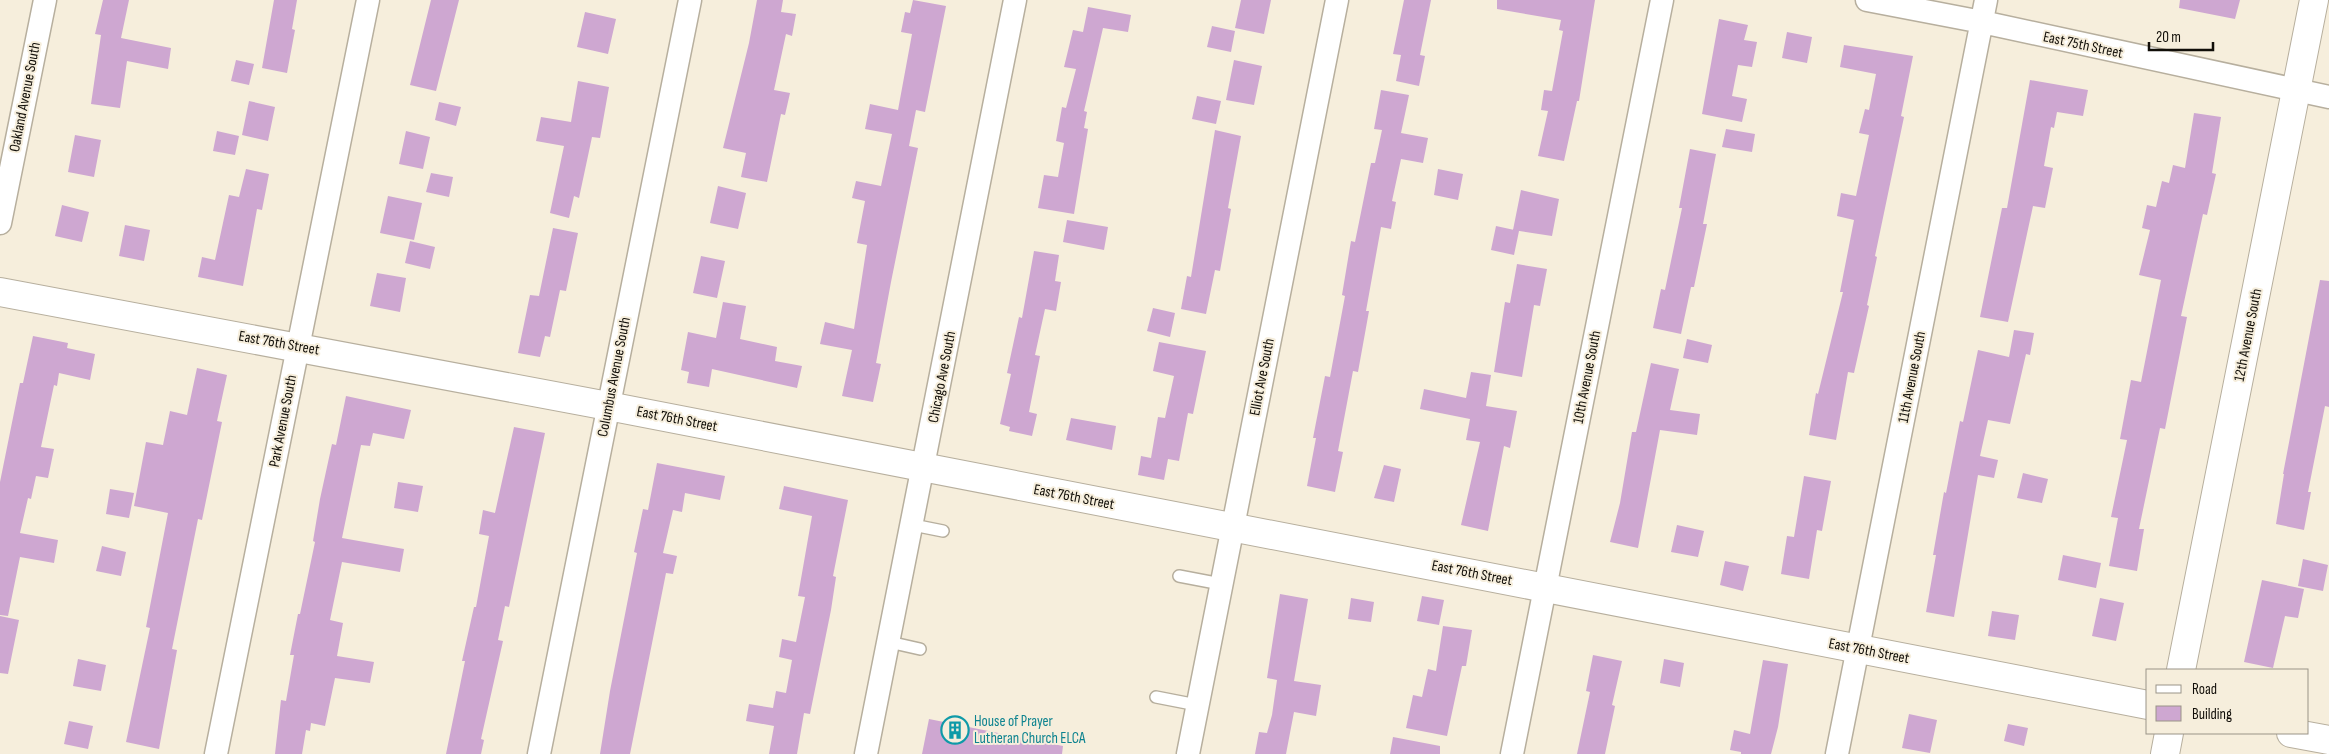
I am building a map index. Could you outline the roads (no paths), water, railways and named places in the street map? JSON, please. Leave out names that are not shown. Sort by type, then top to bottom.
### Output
[{"type":"street","name":"Oakland Avenue South","points":[[0,223],[45,0]]},
{"type":"street","name":"Park Avenue South","points":[[216,754],[368,0]]},
{"type":"street","name":"Columbus Avenue South","points":[[539,754],[690,0]]},
{"type":"street","name":"Chicago Ave South","points":[[866,754],[913,525],[1015,0]]},
{"type":"street","name":"Elliot Ave South","points":[[1188,754],[1337,0]]},
{"type":"street","name":"10th Avenue South","points":[[1512,754],[1662,0]]},
{"type":"street","name":"East 75th Street","points":[[1867,0],[1982,22],[2329,97]]},
{"type":"street","name":"11th Avenue South","points":[[1837,754],[1986,0]]},
{"type":"street","name":"12th Avenue South","points":[[2181,669],[2314,0]]},
{"type":"street","name":"East 76th Street","points":[[0,292],[298,346],[2146,705]]},
{"type":"street","points":[[2165,754],[2169,734]]},
{"type":"street","points":[[2296,734],[2329,740]]},
{"type":"lane","points":[[913,525],[943,531]]},
{"type":"lane","points":[[1179,576],[1221,584]]},
{"type":"lane","points":[[889,642],[920,649]]},
{"type":"lane","points":[[1156,697],[1197,705]]},
{"type":"place","name":"House of Prayer Lutheran Church ELCA","points":[[955,730]]}]
